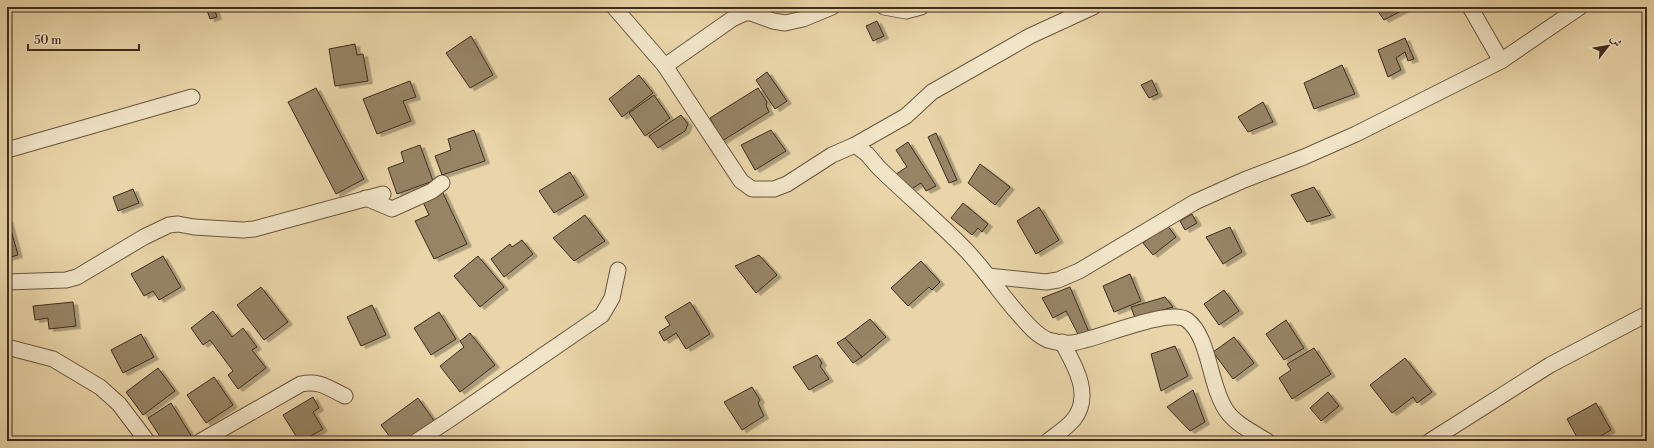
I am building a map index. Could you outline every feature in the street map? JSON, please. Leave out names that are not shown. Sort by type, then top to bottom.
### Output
[{"type":"street","points":[[614,7],[665,66],[741,181],[752,189],[774,189],[787,184],[832,155],[855,145],[906,116],[932,92],[1030,36],[1093,7]]},
{"type":"street","points":[[665,66],[732,19],[745,13],[751,13],[773,21],[785,23],[803,19],[832,7]]},
{"type":"street","points":[[884,7],[906,11],[921,7]]},
{"type":"street","points":[[1470,7],[1501,61]]},
{"type":"street","points":[[988,276],[1046,282],[1058,280],[1079,271],[1194,202],[1356,134],[1501,61],[1580,7]]},
{"type":"street","points":[[7,150],[192,97]]},
{"type":"street","points":[[855,145],[867,154],[879,168],[963,248],[988,276],[1006,300],[1034,330],[1047,340],[1072,343],[1153,320],[1174,317],[1185,318],[1196,328],[1201,339],[1215,385],[1225,409],[1232,418],[1267,441]]},
{"type":"street","points":[[366,198],[392,209],[432,191],[442,183]]},
{"type":"street","points":[[7,282],[66,280],[77,277],[144,237],[169,225],[178,224],[243,230],[254,229],[384,194]]},
{"type":"street","points":[[416,441],[602,315],[612,298],[618,270]]},
{"type":"street","points":[[1430,441],[1550,365],[1647,314]]},
{"type":"street","points":[[1048,441],[1074,420],[1081,403],[1082,386],[1080,379],[1062,342]]},
{"type":"street","points":[[7,347],[53,359],[100,387],[119,404],[147,441]]},
{"type":"street","points":[[201,441],[301,384],[312,382],[323,384],[345,396]]},
{"type":"building","points":[[1375,7],[1404,7],[1405,9],[1384,20]]},
{"type":"building","points":[[214,8],[217,17],[210,19],[207,10]]},
{"type":"building","points":[[877,21],[884,36],[873,41],[866,26]]},
{"type":"building","points":[[471,36],[493,75],[470,88],[446,53]]},
{"type":"building","points":[[1405,38],[1414,59],[1408,61],[1405,52],[1396,58],[1401,70],[1388,77],[1378,50]]},
{"type":"building","points":[[355,44],[357,55],[363,54],[368,81],[335,86],[329,49]]},
{"type":"building","points":[[1342,65],[1355,94],[1314,109],[1304,83]]},
{"type":"building","points":[[767,72],[787,101],[775,109],[756,80]]},
{"type":"building","points":[[639,75],[653,93],[622,117],[609,99]]},
{"type":"building","points":[[1152,80],[1158,94],[1149,98],[1141,85]]},
{"type":"building","points":[[410,81],[416,97],[403,101],[411,121],[377,134],[363,99]]},
{"type":"building","points":[[316,88],[364,179],[336,194],[288,102]]},
{"type":"building","points":[[758,88],[767,102],[766,105],[769,112],[722,141],[710,118]]},
{"type":"building","points":[[654,95],[670,118],[645,136],[629,113]]},
{"type":"building","points":[[1263,102],[1273,122],[1248,132],[1238,117]]},
{"type":"building","points":[[681,115],[688,124],[685,131],[658,148],[649,136]]},
{"type":"building","points":[[474,130],[485,161],[442,175],[435,156],[451,150],[448,139]]},
{"type":"building","points":[[771,130],[786,151],[755,170],[741,145]]},
{"type":"building","points":[[936,133],[957,180],[949,183],[928,137]]},
{"type":"building","points":[[908,142],[936,186],[926,191],[921,183],[910,190],[893,176],[907,167],[896,150]]},
{"type":"building","points":[[420,145],[433,181],[397,194],[388,168],[404,162],[401,152]]},
{"type":"building","points":[[980,164],[1010,187],[995,205],[968,183]]},
{"type":"building","points":[[570,172],[584,195],[554,213],[539,191]]},
{"type":"building","points":[[1314,187],[1331,215],[1307,222],[1291,195]]},
{"type":"building","points":[[133,189],[139,203],[118,211],[113,197]]},
{"type":"building","points":[[442,191],[467,244],[434,259],[415,221],[429,215],[422,200]]},
{"type":"building","points":[[963,203],[988,224],[982,232],[978,228],[972,235],[951,218]]},
{"type":"building","points":[[1039,207],[1059,240],[1036,254],[1017,221]]},
{"type":"building","points":[[1192,214],[1197,223],[1185,230],[1180,221]]},
{"type":"building","points":[[585,215],[605,241],[574,261],[553,238]]},
{"type":"building","points":[[8,219],[18,255],[7,258],[7,220]]},
{"type":"building","points":[[1167,225],[1176,237],[1153,255],[1143,243]]},
{"type":"building","points":[[1230,227],[1242,252],[1223,264],[1206,237]]},
{"type":"building","points":[[522,240],[533,254],[504,277],[491,259],[510,244],[512,247]]},
{"type":"building","points":[[759,255],[777,275],[756,293],[735,266]]},
{"type":"building","points":[[163,256],[181,287],[159,300],[153,291],[144,296],[131,274]]},
{"type":"building","points":[[478,256],[504,287],[480,307],[454,276]]},
{"type":"building","points":[[921,261],[940,282],[932,290],[929,287],[908,306],[891,288]]},
{"type":"building","points":[[1130,274],[1141,301],[1114,312],[1103,286]]},
{"type":"building","points":[[261,287],[288,322],[264,340],[237,305]]},
{"type":"building","points":[[1070,287],[1091,337],[1079,336],[1066,311],[1053,318],[1042,298]]},
{"type":"building","points":[[1224,290],[1239,311],[1219,325],[1204,304]]},
{"type":"building","points":[[1165,297],[1173,307],[1135,318],[1131,307]]},
{"type":"building","points":[[73,302],[76,326],[49,329],[48,318],[35,320],[33,306]]},
{"type":"building","points":[[690,302],[710,334],[686,349],[676,333],[664,341],[659,332],[670,325],[665,317]]},
{"type":"building","points":[[372,305],[386,335],[361,346],[347,317]]},
{"type":"building","points":[[213,311],[232,337],[243,328],[257,347],[252,350],[266,368],[238,389],[228,375],[233,371],[210,340],[203,345],[191,328]]},
{"type":"building","points":[[439,312],[456,339],[431,355],[414,328]]},
{"type":"building","points":[[870,319],[886,337],[862,357],[845,338]]},
{"type":"building","points":[[1286,320],[1304,348],[1284,360],[1266,334]]},
{"type":"building","points":[[470,333],[495,365],[460,392],[440,366],[464,347],[460,341]]},
{"type":"building","points":[[141,334],[154,357],[123,373],[111,350]]},
{"type":"building","points":[[1234,337],[1254,363],[1233,379],[1213,352]]},
{"type":"building","points":[[845,338],[862,357],[853,363],[837,343]]},
{"type":"building","points":[[1175,346],[1188,376],[1161,391],[1151,354]]},
{"type":"building","points":[[1314,348],[1331,374],[1292,399],[1279,378],[1291,370],[1287,364]]},
{"type":"building","points":[[817,355],[822,363],[820,366],[829,379],[809,390],[793,367]]},
{"type":"building","points":[[1405,358],[1432,392],[1417,403],[1413,397],[1392,413],[1370,385]]},
{"type":"building","points":[[158,368],[175,391],[143,415],[126,392]]},
{"type":"building","points":[[214,377],[233,405],[206,423],[187,395]]},
{"type":"building","points":[[752,387],[760,400],[758,403],[764,416],[742,430],[724,402]]},
{"type":"building","points":[[1193,390],[1205,422],[1190,431],[1167,407]]},
{"type":"building","points":[[1328,392],[1339,406],[1321,421],[1310,408]]},
{"type":"building","points":[[313,397],[319,408],[313,412],[323,429],[302,441],[299,441],[283,415]]},
{"type":"building","points":[[418,398],[435,422],[409,441],[393,441],[381,425]]},
{"type":"building","points":[[171,403],[192,437],[185,441],[163,441],[148,418]]},
{"type":"building","points":[[1596,403],[1611,430],[1592,441],[1579,441],[1567,419]]}]
